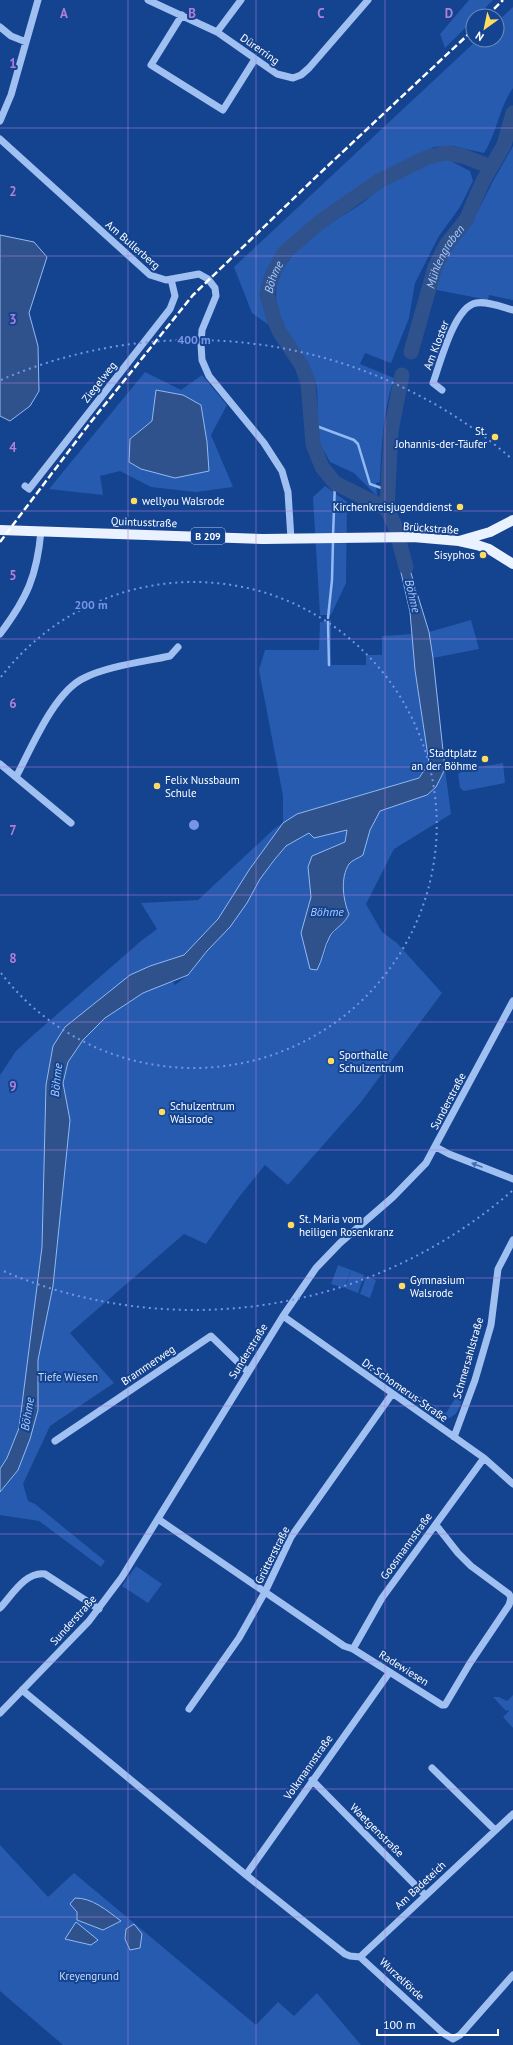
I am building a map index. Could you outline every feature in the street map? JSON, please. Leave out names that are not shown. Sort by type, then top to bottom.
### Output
[{"type":"main road","name":"B 209","points":[[459,541],[490,532],[513,520]]},
{"type":"main road","name":"Quintusstraße","points":[[0,530],[291,539],[385,538]]},
{"type":"main road","points":[[489,549],[490,532]]},
{"type":"main road","name":"Brückstraße","points":[[385,538],[404,537],[459,541],[489,549]]},
{"type":"main road","name":"B 209","points":[[489,549],[513,564]]},
{"type":"street","points":[[0,121],[11,95],[38,0]]},
{"type":"street","name":"Dürerring","points":[[148,0],[217,32],[277,74],[293,78],[301,75],[309,68],[368,0]]},
{"type":"street","points":[[217,32],[242,0]]},
{"type":"street","points":[[182,15],[151,65],[223,110],[255,59]]},
{"type":"street","points":[[0,27],[11,36],[26,42]]},
{"type":"street","name":"Am Bullerberg","points":[[0,139],[150,275],[160,280],[199,274],[208,279],[215,288],[216,296],[202,330],[202,360],[209,376],[264,443],[282,471],[288,492],[291,539]]},
{"type":"street","name":"Ziegelweg","points":[[25,486],[30,489],[170,309],[175,296],[172,279]]},
{"type":"street","name":"Am Kloster","points":[[442,390],[433,383],[456,322],[467,306],[476,303],[513,310]]},
{"type":"street","points":[[0,634],[18,608],[32,580],[38,560],[41,532]]},
{"type":"street","points":[[16,777],[50,712],[70,687],[83,678],[95,673],[170,656],[178,647]]},
{"type":"street","points":[[0,764],[71,823]]},
{"type":"street","name":"Sunderstraße","points":[[0,1713],[99,1609],[158,1519],[283,1316],[316,1268],[422,1169],[436,1147],[513,1001]]},
{"type":"street","points":[[436,1147],[513,1179]]},
{"type":"street","name":"Schmersahlstraße","points":[[454,1437],[475,1380],[491,1326],[498,1270],[513,1240]]},
{"type":"street","name":"Dr.-Schomerus-Straße","points":[[283,1316],[484,1458],[513,1484]]},
{"type":"street","name":"Brammerweg","points":[[55,1441],[211,1336],[248,1372]]},
{"type":"street","name":"Grütterstraße","points":[[189,1709],[239,1638],[265,1592],[291,1537],[392,1394]]},
{"type":"street","name":"Goosmannstraße","points":[[353,1650],[382,1598],[484,1458]]},
{"type":"street","name":"Radewiesen","points":[[158,1519],[344,1646],[353,1650],[442,1705],[445,1705],[511,1601],[509,1594],[471,1566],[458,1553],[436,1525]]},
{"type":"street","points":[[0,1608],[28,1577],[37,1573],[45,1574],[99,1609]]},
{"type":"street","name":"Volkmannstraße","points":[[246,1874],[390,1673]]},
{"type":"street","points":[[22,1690],[345,1954],[350,1956],[360,1956]]},
{"type":"street","points":[[432,1768],[495,1830]]},
{"type":"street","name":"Waetgenstraße","points":[[312,1780],[425,1895]]},
{"type":"street","name":"Am Badeteich","points":[[360,1956],[513,1814]]},
{"type":"street","name":"Wurzelförde","points":[[360,1956],[443,2033],[453,2039],[460,2036],[513,1975]]},
{"type":"green space","points":[[469,0],[493,0],[485,8],[465,8],[465,28],[445,48],[440,34]]},
{"type":"green space","points":[[513,7],[513,88],[504,103],[492,137],[484,153],[453,146],[434,147],[378,177],[316,220],[277,253],[265,275],[262,300],[273,328],[252,313],[234,267],[468,48],[505,48],[505,14]]},
{"type":"green space","points":[[513,146],[513,300],[489,295],[488,300],[432,289],[451,247],[472,223],[493,181]]},
{"type":"green space","points":[[445,158],[470,171],[473,181],[460,207],[439,236],[415,283],[409,318],[391,363],[365,353],[360,364],[394,378],[385,417],[380,482],[376,483],[377,496],[354,473],[330,462],[320,443],[317,430],[317,387],[305,359],[281,320],[277,308],[276,296],[278,281],[284,267],[294,254],[305,242],[318,232],[361,204],[384,185],[398,177]]},
{"type":"green space","points":[[145,372],[181,390],[202,375],[227,405],[211,435],[233,487],[196,492],[151,487],[120,471],[100,476],[103,495],[49,489]],"holes":[[[156,390],[201,405],[207,442],[130,439],[152,421]]]},
{"type":"green space","points":[[325,486],[347,502],[346,583],[331,615],[320,615],[313,497]]},
{"type":"green space","points":[[331,620],[331,665],[366,665],[366,655],[382,655],[382,636],[413,634],[415,670],[429,763],[418,778],[297,814],[249,870],[218,919],[184,955],[150,966],[130,975],[53,1046],[46,1085],[42,1247],[19,1428],[7,1458],[0,1469],[0,1075],[16,1051],[31,1037],[141,941],[157,929],[141,903],[198,900],[274,829],[283,823],[283,796],[259,670],[265,650],[319,650],[320,622]]},
{"type":"green space","points":[[471,620],[479,649],[433,658],[429,632]]},
{"type":"green space","points":[[503,763],[505,783],[464,791],[460,788],[458,774],[466,769]]},
{"type":"green space","name":"Tiefe Wiesen","points":[[445,769],[451,814],[394,849],[366,904],[382,932],[397,943],[442,993],[361,1102],[288,1185],[265,1165],[239,1197],[206,1244],[184,1234],[70,1333],[114,1383],[50,1426],[23,1484],[28,1501],[35,1504],[105,1561],[101,1567],[39,1521],[0,1515],[0,1492],[8,1483],[38,1410],[38,1360],[53,1286],[70,1120],[63,1083],[68,1062],[83,1040],[105,1018],[143,993],[172,981],[175,985],[188,975],[247,903],[260,879],[286,846],[310,833],[314,838],[347,829],[345,842],[312,856],[308,867],[311,897],[308,913],[323,958],[330,937],[349,915],[344,889],[344,876],[346,870],[350,863],[363,855],[370,830],[380,811],[427,795],[436,787]]},
{"type":"green space","points":[[338,1265],[351,1270],[344,1288],[331,1284]]},
{"type":"green space","points":[[351,1270],[364,1275],[358,1293],[345,1288]]},
{"type":"green space","points":[[366,1277],[376,1280],[370,1298],[360,1294]]},
{"type":"green space","points":[[413,1391],[446,1413],[458,1394],[462,1399],[455,1414],[445,1419],[410,1394]]},
{"type":"green space","points":[[136,1566],[162,1584],[148,1603],[122,1586]]},
{"type":"green space","points":[[513,1695],[513,1728],[503,1717],[509,1711],[506,1711],[493,1697],[499,1697],[507,1701]]},
{"type":"green space","name":"Kreyengrund","points":[[0,1845],[48,1897],[74,1873],[256,2025],[278,2002],[294,2016],[317,1993],[361,2045],[63,2045],[0,1991]]},
{"type":"water","points":[[0,235],[34,242],[47,257],[29,313],[38,346],[39,391],[30,406],[10,421],[0,416]]},
{"type":"water","points":[[156,390],[183,395],[201,405],[207,442],[209,471],[175,478],[141,469],[129,462],[130,439],[152,421]]},
{"type":"water","points":[[395,546],[403,547],[429,632],[445,769],[436,787],[427,795],[380,811],[370,830],[363,855],[350,863],[346,870],[343,889],[349,914],[345,921],[330,936],[317,970],[310,969],[301,933],[311,897],[308,867],[312,856],[345,842],[347,830],[314,838],[309,833],[286,846],[260,879],[247,903],[230,927],[207,951],[188,975],[143,993],[105,1018],[83,1040],[68,1062],[63,1083],[70,1120],[53,1286],[38,1360],[38,1410],[30,1439],[18,1470],[0,1492],[0,1469],[7,1458],[19,1428],[42,1247],[46,1085],[53,1046],[65,1027],[130,975],[150,966],[184,955],[218,919],[249,870],[283,823],[297,814],[419,778],[429,763],[415,670],[410,612]]},
{"type":"water","points":[[75,1898],[94,1902],[121,1921],[103,1930],[77,1920],[77,1912],[70,1904]]},
{"type":"water","points":[[76,1922],[98,1940],[91,1945],[65,1939]]},
{"type":"water","points":[[134,1924],[142,1934],[140,1948],[130,1950],[125,1939],[126,1929]]},
{"type":"waterway","name":"Mühlengraben","points":[[411,352],[435,267],[446,245],[466,220],[483,181],[504,145],[513,113]]},
{"type":"waterway","name":"Böhme","points":[[406,567],[395,526],[387,509],[335,483],[322,467],[313,444],[308,383],[302,366],[279,331],[267,294],[272,275],[284,253],[320,222],[379,181],[428,157],[446,153],[463,156],[491,167]]},
{"type":"waterway","name":"Mühlengraben","points":[[387,509],[391,431],[402,375]]},
{"type":"waterway","points":[[311,424],[354,440],[358,444],[370,484],[387,490]]},
{"type":"waterway","points":[[333,536],[335,483]]},
{"type":"waterway","points":[[328,618],[332,580],[333,541]]},
{"type":"waterway","points":[[328,622],[329,665]]},
{"type":"railway","points":[[495,8],[503,0]]},
{"type":"railway","points":[[0,542],[90,423],[193,295],[318,175],[465,37]]},
{"type":"place","name":"St. Johannis-der-Täufer","points":[[495,437]]},
{"type":"place","name":"wellyou Walsrode","points":[[134,501]]},
{"type":"place","name":"Kirchenkreisjugenddienst","points":[[460,507]]},
{"type":"place","name":"Sisyphos","points":[[483,555]]},
{"type":"place","name":"Stadtplatz an der Böhme","points":[[485,759]]},
{"type":"place","name":"Felix Nussbaum Schule","points":[[157,786]]},
{"type":"place","name":"Sporthalle Schulzentrum","points":[[331,1061]]},
{"type":"place","name":"Schulzentrum Walsrode","points":[[162,1112]]},
{"type":"place","name":"St. Maria vom heiligen Rosenkranz","points":[[291,1225]]},
{"type":"place","name":"Gymnasium Walsrode","points":[[402,1286]]}]
